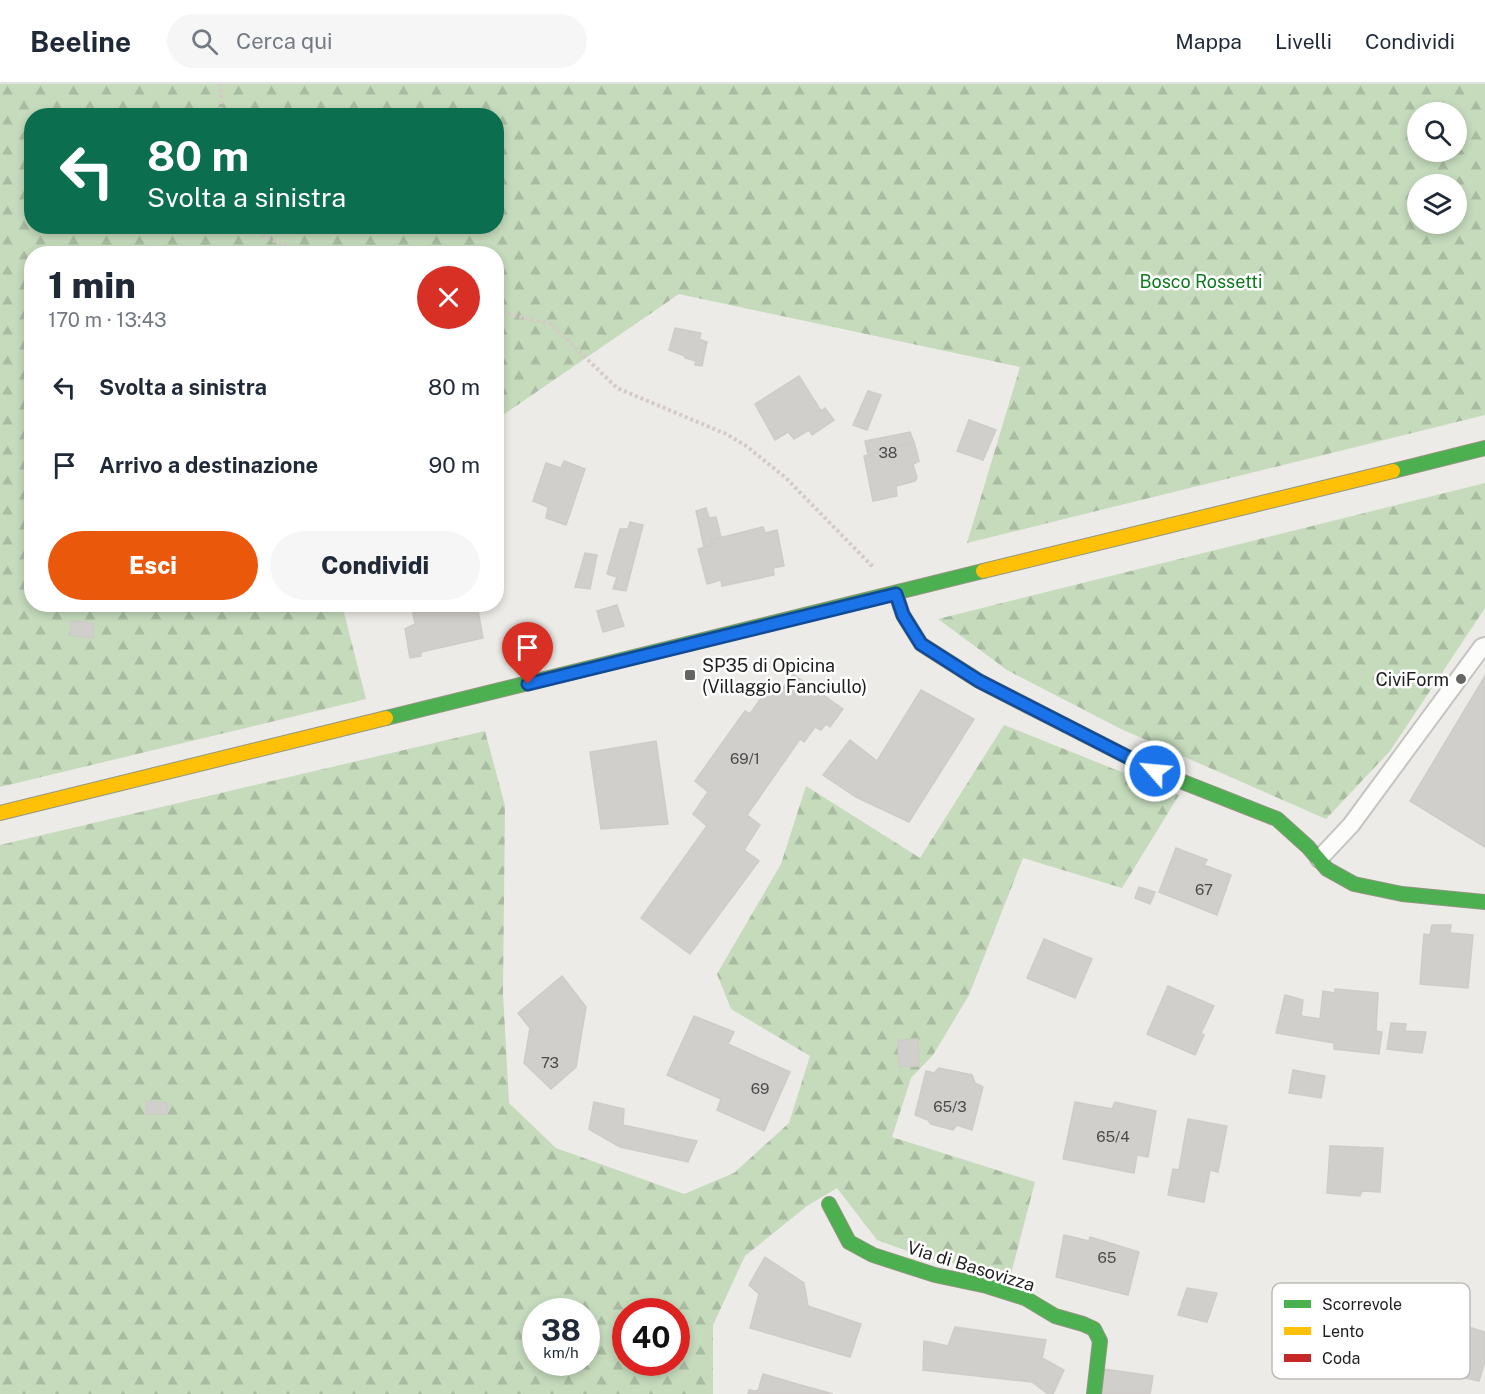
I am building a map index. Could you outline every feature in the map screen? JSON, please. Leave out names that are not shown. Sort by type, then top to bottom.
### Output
[{"type":"main road","points":[[0,813],[1485,448]]},
{"type":"main road","points":[[896,594],[903,615],[921,644],[979,681],[1155,771],[1277,819],[1308,847],[1327,869],[1354,884],[1402,894],[1485,902]]},
{"type":"main road","name":"Via di Basovizza","points":[[830,1204],[849,1242],[873,1255],[935,1275],[987,1286],[1025,1298],[1055,1316],[1094,1329],[1100,1341],[1094,1394]]},
{"type":"lane","points":[[1319,859],[1351,825],[1482,647],[1485,646]]},
{"type":"path","points":[[220,84],[221,108]]},
{"type":"path","points":[[262,234],[287,246]]},
{"type":"path","points":[[504,313],[551,324],[618,388],[726,434],[745,445],[786,478],[866,558],[896,594]]},
{"type":"green space","name":"Bosco Rossetti","points":[[0,84],[1485,84],[1485,415],[967,543],[1020,367],[679,294],[504,414],[504,246],[24,246],[24,612],[344,612],[366,699],[0,787]]},
{"type":"green space","points":[[1485,483],[1485,608],[1390,751],[1326,819],[1121,729],[1007,670],[938,619]]},
{"type":"green space","points":[[1004,725],[1179,795],[1122,888],[1023,858],[969,995],[933,1055],[911,1078],[892,1137],[1035,1182],[1011,1274],[927,1258],[877,1240],[837,1188],[807,1206],[745,1256],[713,1325],[713,1394],[0,1394],[0,845],[485,731],[505,806],[503,993],[509,1103],[556,1148],[684,1194],[734,1173],[789,1123],[810,1056],[731,1009],[717,974],[781,864],[806,786],[920,858]]},
{"type":"building","points":[[675,328],[701,333],[699,339],[707,342],[702,366],[695,365],[696,361],[669,350]]},
{"type":"building","points":[[799,376],[821,411],[825,408],[834,420],[812,435],[809,430],[794,439],[788,432],[775,440],[755,404]]},
{"type":"building","points":[[868,391],[881,395],[867,430],[853,425]]},
{"type":"building","points":[[969,420],[996,430],[983,460],[957,451]]},
{"type":"building","points":[[910,432],[914,442],[868,455],[865,441]]},
{"type":"building","points":[[914,442],[919,461],[913,464],[917,478],[915,481],[896,486],[897,496],[873,501],[864,456]]},
{"type":"building","points":[[564,461],[585,469],[566,525],[546,518],[548,507],[533,501],[546,463],[561,468]]},
{"type":"building","points":[[706,508],[709,518],[716,517],[721,537],[711,540],[713,545],[704,547],[696,511]]},
{"type":"building","points":[[630,522],[643,525],[626,591],[613,589],[617,577],[607,574],[620,529],[628,529]]},
{"type":"building","points":[[763,527],[765,533],[777,530],[784,566],[773,568],[774,575],[722,586],[721,580],[707,584],[698,549],[713,545],[711,540]]},
{"type":"building","points":[[585,553],[597,555],[590,589],[575,587]]},
{"type":"building","points":[[617,605],[624,626],[603,632],[597,611]]},
{"type":"building","points":[[413,612],[478,612],[483,638],[421,652],[421,656],[410,658],[405,629],[415,624]]},
{"type":"building","points":[[72,621],[94,624],[93,638],[70,635]]},
{"type":"building","points":[[793,674],[843,709],[830,727],[826,724],[821,730],[815,727],[804,742],[800,739],[747,815],[760,825],[744,850],[759,861],[690,954],[641,918],[707,826],[693,814],[708,792],[695,781],[745,711],[750,714],[766,691],[777,696]]},
{"type":"building","points":[[1485,676],[1485,847],[1410,801]]},
{"type":"building","points":[[921,690],[974,719],[909,822],[856,797],[823,775],[850,740],[877,761]]},
{"type":"building","points":[[656,741],[668,824],[601,829],[590,752]]},
{"type":"building","points":[[1176,848],[1207,860],[1204,865],[1231,875],[1217,915],[1159,892]]},
{"type":"building","points":[[1139,887],[1155,892],[1150,904],[1135,898]]},
{"type":"building","points":[[1432,925],[1451,925],[1450,933],[1473,935],[1468,988],[1420,984],[1424,934],[1430,935]]},
{"type":"building","points":[[1044,939],[1092,959],[1075,998],[1027,978]]},
{"type":"building","points":[[562,976],[586,1007],[576,1067],[551,1089],[524,1063],[530,1028],[518,1013]]},
{"type":"building","points":[[1168,986],[1214,1006],[1201,1033],[1204,1035],[1195,1055],[1147,1034]]},
{"type":"building","points":[[1335,989],[1378,993],[1376,1031],[1382,1032],[1379,1054],[1334,1049],[1334,1043],[1276,1033],[1285,995],[1303,1000],[1301,1016],[1320,1019],[1323,991],[1335,993]]},
{"type":"building","points":[[694,1016],[734,1032],[728,1044],[790,1072],[764,1131],[717,1110],[721,1099],[667,1075]]},
{"type":"building","points":[[1391,1023],[1406,1024],[1405,1031],[1426,1032],[1422,1053],[1387,1049]]},
{"type":"building","points":[[918,1039],[919,1066],[899,1067],[898,1040]]},
{"type":"building","points":[[939,1068],[972,1075],[975,1083],[983,1087],[972,1130],[957,1125],[953,1130],[931,1124],[928,1120],[915,1115],[926,1071],[934,1073]]},
{"type":"building","points":[[1293,1070],[1325,1076],[1321,1098],[1289,1093]]},
{"type":"building","points":[[147,1101],[168,1103],[167,1114],[145,1114]]},
{"type":"building","points":[[594,1102],[624,1109],[623,1125],[697,1141],[688,1162],[620,1147],[589,1129]]},
{"type":"building","points":[[1075,1102],[1112,1109],[1115,1102],[1156,1111],[1148,1157],[1137,1155],[1134,1173],[1063,1159]]},
{"type":"building","points":[[1188,1119],[1227,1126],[1218,1172],[1210,1170],[1204,1202],[1168,1195],[1173,1169],[1179,1170]]},
{"type":"building","points":[[1330,1146],[1383,1148],[1380,1192],[1362,1191],[1360,1196],[1327,1193]]},
{"type":"building","points":[[1064,1235],[1089,1241],[1090,1237],[1139,1252],[1128,1295],[1056,1277]]},
{"type":"building","points":[[765,1257],[804,1283],[808,1306],[861,1324],[850,1357],[750,1328],[759,1294],[749,1285]]},
{"type":"building","points":[[1187,1288],[1217,1293],[1207,1322],[1178,1315]]},
{"type":"building","points":[[955,1327],[1046,1340],[1042,1358],[1064,1370],[1053,1394],[1048,1394],[1032,1382],[923,1370],[924,1341],[948,1346]]},
{"type":"building","points":[[1470,1328],[1485,1332],[1485,1361],[1479,1381],[1470,1379]]},
{"type":"building","points":[[1103,1369],[1153,1376],[1150,1394],[1100,1394]]},
{"type":"building","points":[[763,1374],[833,1394],[748,1394],[749,1390],[758,1391]]},
{"type":"traffic: fast","points":[[1393,471],[1485,448]]},
{"type":"traffic: fast","points":[[386,718],[983,571]]},
{"type":"traffic: fast","points":[[1065,725],[1155,771],[1277,819],[1308,847],[1327,869],[1354,884],[1402,894],[1485,902]]},
{"type":"traffic: fast","points":[[829,1204],[849,1242],[873,1255],[935,1275],[987,1286],[1025,1298],[1055,1316],[1094,1329],[1100,1341],[1094,1394]]},
{"type":"traffic: slow","points":[[983,571],[1393,471]]},
{"type":"traffic: slow","points":[[0,813],[386,718]]},
{"type":"traffic: jam","points":[[896,594],[903,615],[921,644],[979,681],[1065,725]]},
{"type":"place","name":"SP35 di Opicina (Villaggio Fanciullo)","points":[[690,675]]},
{"type":"place","name":"CiviForm","points":[[1461,679]]},
{"type":"route","points":[[528,684],[896,594],[903,615],[921,644],[979,681],[1155,771]]}]
